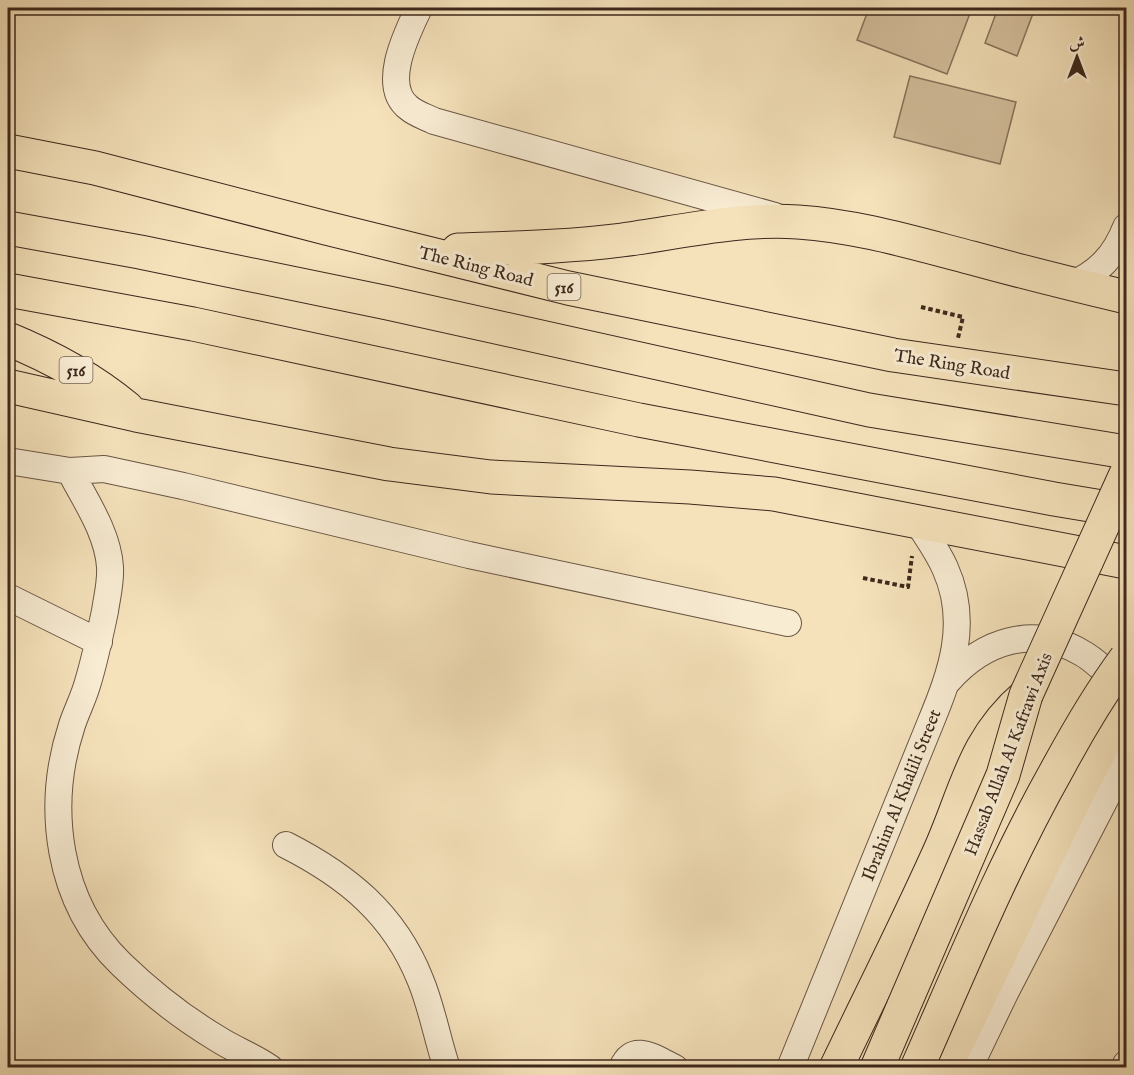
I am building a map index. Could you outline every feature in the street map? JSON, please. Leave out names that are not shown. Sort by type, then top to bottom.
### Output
[{"type":"main road","name":"The Ring Road","points":[[8,151],[95,168],[568,288],[894,355],[1126,389]]},
{"type":"main road","points":[[416,251],[570,245],[622,240],[715,224],[756,221],[796,222],[837,225],[878,233],[1070,285],[1121,291]]},
{"type":"main road","points":[[8,228],[140,252],[388,303],[870,410],[1126,452]]},
{"type":"main road","points":[[8,290],[193,324],[639,420],[1126,511]]},
{"type":"main road","name":"516","points":[[8,339],[74,369],[136,415]]},
{"type":"main road","name":"516","points":[[8,386],[136,415],[389,464],[491,477],[690,487],[774,494],[1126,562]]},
{"type":"main road","name":"Hassab Allah Al Kafrawi Axis","points":[[877,1068],[1003,775],[1026,694],[1126,474]]},
{"type":"main road","points":[[917,1068],[997,886],[1023,834],[1077,734],[1126,658]]},
{"type":"main road","points":[[836,1068],[938,855],[978,753],[999,721],[1026,694]]},
{"type":"main road","points":[[945,1068],[1026,898],[1126,702]]},
{"type":"street","points":[[419,8],[404,40],[396,84],[398,95],[408,107],[434,121],[796,222]]},
{"type":"street","points":[[1070,285],[1084,280],[1107,261],[1116,249],[1126,227]]},
{"type":"street","points":[[8,462],[70,471],[104,469],[469,555],[788,623]]},
{"type":"street","points":[[70,471],[108,550],[110,584],[99,642],[88,684],[63,754],[59,782],[57,810],[59,838],[74,893],[86,918],[120,964],[184,1018],[270,1068]]},
{"type":"street","name":"Ibrahim Al Khalili Street","points":[[790,1068],[947,682],[955,652],[957,625],[954,597],[946,570],[916,521]]},
{"type":"street","points":[[8,597],[99,642]]},
{"type":"street","points":[[947,682],[961,666],[979,652],[998,644],[1020,639],[1041,639],[1062,644],[1082,653],[1126,692]]},
{"type":"street","points":[[969,1068],[1005,993],[1124,768]]},
{"type":"street","points":[[286,845],[320,862],[352,885],[380,912],[397,936],[420,979],[447,1068]]},
{"type":"street","points":[[622,1068],[628,1056],[635,1053],[675,1068]]},
{"type":"path","points":[[921,307],[963,317],[953,364]]},
{"type":"path","points":[[863,578],[908,587],[916,521]]},
{"type":"shaded area","points":[[869,8],[972,8],[947,74],[857,40]]},
{"type":"shaded area","points":[[998,8],[1035,8],[1017,56],[985,43]]},
{"type":"shaded area","points":[[910,76],[1016,102],[1000,164],[894,137]]}]
